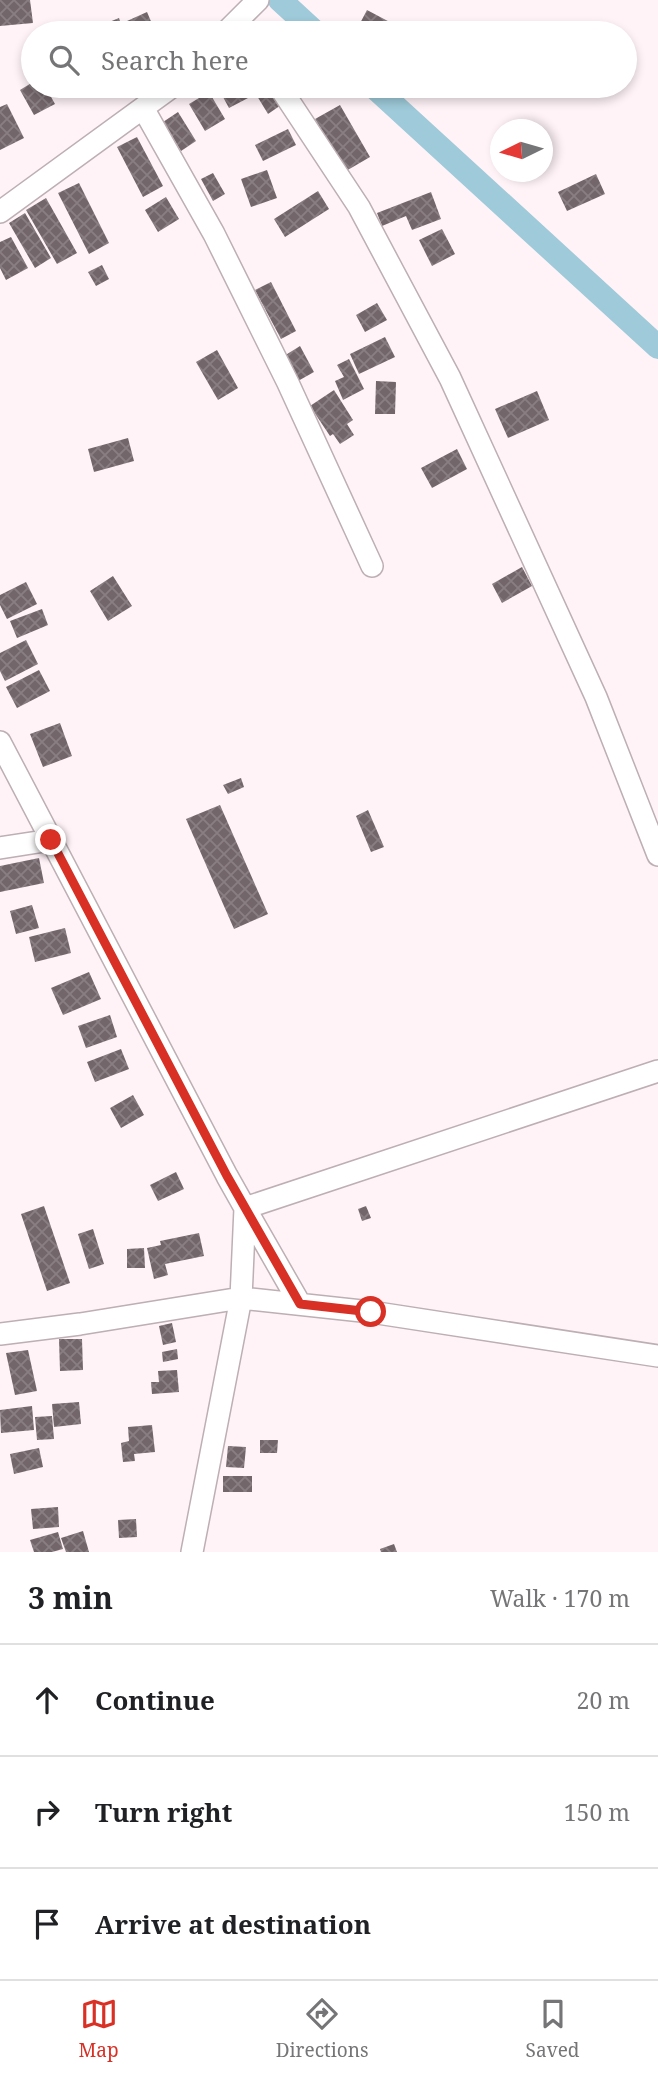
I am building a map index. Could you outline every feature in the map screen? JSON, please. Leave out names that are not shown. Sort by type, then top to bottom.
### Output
[{"type":"street","points":[[242,21],[258,0]]},
{"type":"street","points":[[0,212],[157,98]]},
{"type":"street","points":[[287,98],[359,207],[450,378],[596,697],[658,855]]},
{"type":"street","points":[[143,108],[214,234],[288,383],[372,566]]},
{"type":"street","points":[[0,742],[220,1164],[300,1304]]},
{"type":"street","points":[[0,848],[51,840]]},
{"type":"street","points":[[245,1208],[658,1071]]},
{"type":"street","points":[[192,1552],[241,1298],[245,1208]]},
{"type":"street","points":[[0,1334],[241,1298],[371,1312],[658,1356]]},
{"type":"building","points":[[0,0],[30,0],[33,21],[0,26]]},
{"type":"building","points":[[367,10],[388,21],[361,21]]},
{"type":"building","points":[[147,12],[151,21],[127,21]]},
{"type":"building","points":[[24,98],[52,98],[55,104],[34,115]]},
{"type":"building","points":[[199,98],[213,98],[225,119],[205,131],[189,104]]},
{"type":"building","points":[[224,98],[248,98],[229,108]]},
{"type":"building","points":[[258,98],[281,98],[284,103],[268,114]]},
{"type":"building","points":[[7,104],[24,138],[0,150],[0,107]]},
{"type":"building","points":[[340,105],[370,157],[346,171],[315,119]]},
{"type":"building","points":[[178,112],[196,141],[181,151],[163,122]]},
{"type":"building","points":[[288,129],[296,145],[263,161],[255,145]]},
{"type":"building","points":[[137,137],[163,186],[143,197],[117,147]]},
{"type":"building","points":[[267,170],[277,198],[251,207],[241,179]]},
{"type":"building","points":[[213,173],[225,194],[213,201],[201,179]]},
{"type":"building","points":[[596,174],[605,194],[567,211],[558,192]]},
{"type":"building","points":[[79,183],[109,243],[89,254],[58,193]]},
{"type":"building","points":[[318,191],[329,209],[285,237],[274,219]]},
{"type":"building","points":[[431,192],[441,219],[412,230],[406,216],[382,226],[377,213]]},
{"type":"building","points":[[166,197],[179,219],[158,232],[145,210]]},
{"type":"building","points":[[46,198],[77,253],[57,264],[26,210]]},
{"type":"building","points":[[25,213],[51,258],[35,268],[9,223]]},
{"type":"building","points":[[442,229],[455,254],[432,266],[419,240]]},
{"type":"building","points":[[11,237],[28,268],[6,280],[0,268],[0,242]]},
{"type":"building","points":[[102,265],[109,279],[96,286],[88,272]]},
{"type":"building","points":[[271,282],[296,331],[281,339],[255,290]]},
{"type":"building","points":[[377,303],[387,320],[365,332],[356,315]]},
{"type":"building","points":[[385,337],[395,357],[359,374],[350,354]]},
{"type":"building","points":[[300,346],[314,372],[298,381],[284,356]]},
{"type":"building","points":[[217,350],[238,388],[218,400],[196,362]]},
{"type":"building","points":[[349,359],[364,389],[343,400],[335,381],[344,377],[337,365]]},
{"type":"building","points":[[376,381],[396,382],[395,414],[375,414]]},
{"type":"building","points":[[334,390],[353,420],[347,424],[354,435],[340,444],[333,434],[330,436],[310,406]]},
{"type":"building","points":[[537,391],[549,420],[508,438],[495,409]]},
{"type":"building","points":[[128,438],[134,461],[94,472],[88,449]]},
{"type":"building","points":[[457,449],[467,469],[432,488],[421,468]]},
{"type":"building","points":[[522,567],[532,586],[502,603],[492,584]]},
{"type":"building","points":[[113,576],[132,606],[108,621],[90,591]]},
{"type":"building","points":[[26,582],[37,604],[7,619],[0,605],[0,595]]},
{"type":"building","points":[[42,609],[48,625],[17,638],[10,621]]},
{"type":"building","points":[[26,640],[38,664],[5,681],[0,671],[0,653]]},
{"type":"building","points":[[39,670],[50,691],[17,708],[6,687]]},
{"type":"building","points":[[60,723],[72,756],[43,767],[30,734]]},
{"type":"building","points":[[241,778],[244,787],[228,794],[223,785]]},
{"type":"building","points":[[220,805],[268,914],[234,929],[186,819]]},
{"type":"building","points":[[368,810],[384,847],[371,852],[356,816]]},
{"type":"building","points":[[39,858],[44,883],[0,892],[0,866]]},
{"type":"building","points":[[32,905],[39,928],[16,934],[10,911]]},
{"type":"building","points":[[65,928],[71,953],[35,962],[29,937]]},
{"type":"building","points":[[89,972],[101,999],[63,1015],[51,988]]},
{"type":"building","points":[[110,1015],[117,1037],[86,1048],[78,1026]]},
{"type":"building","points":[[121,1049],[129,1069],[95,1082],[87,1062]]},
{"type":"building","points":[[133,1095],[144,1115],[121,1128],[110,1108]]},
{"type":"building","points":[[176,1172],[184,1189],[158,1201],[150,1185]]},
{"type":"building","points":[[44,1206],[70,1283],[47,1291],[21,1214]]},
{"type":"building","points":[[366,1206],[371,1218],[362,1221],[358,1209]]},
{"type":"building","points":[[93,1229],[104,1264],[89,1269],[78,1234]]},
{"type":"building","points":[[199,1233],[204,1256],[165,1264],[168,1275],[154,1279],[147,1248],[161,1245],[160,1241]]},
{"type":"building","points":[[144,1248],[145,1268],[127,1268],[127,1249]]},
{"type":"building","points":[[172,1323],[176,1342],[163,1345],[159,1326]]},
{"type":"building","points":[[59,1339],[82,1339],[83,1370],[60,1371]]},
{"type":"building","points":[[177,1349],[178,1359],[163,1362],[162,1352]]},
{"type":"building","points":[[28,1350],[37,1391],[15,1395],[6,1353]]},
{"type":"building","points":[[177,1370],[179,1392],[152,1394],[151,1382],[159,1382],[158,1371]]},
{"type":"building","points":[[79,1402],[81,1424],[54,1427],[52,1404]]},
{"type":"building","points":[[32,1406],[34,1430],[1,1433],[0,1410]]},
{"type":"building","points":[[52,1416],[54,1439],[37,1440],[35,1417]]},
{"type":"building","points":[[152,1425],[155,1452],[134,1454],[135,1461],[123,1462],[121,1443],[129,1441],[128,1427]]},
{"type":"building","points":[[260,1440],[278,1440],[277,1453],[260,1453]]},
{"type":"building","points":[[228,1446],[246,1447],[244,1468],[226,1467]]},
{"type":"building","points":[[39,1448],[43,1467],[14,1474],[10,1454]]},
{"type":"building","points":[[223,1476],[252,1476],[252,1492],[223,1492]]},
{"type":"building","points":[[58,1507],[59,1527],[33,1529],[31,1509]]},
{"type":"building","points":[[136,1519],[137,1537],[119,1538],[118,1520]]},
{"type":"building","points":[[83,1531],[89,1552],[66,1552],[61,1538]]},
{"type":"building","points":[[58,1532],[63,1549],[34,1552],[30,1540]]},
{"type":"building","points":[[394,1544],[397,1552],[381,1552],[380,1549]]},
{"type":"waterway","points":[[280,0],[303,21]]},
{"type":"waterway","points":[[386,98],[658,347]]},
{"type":"route","points":[[51,840],[227,1176],[300,1304],[371,1312]]}]
